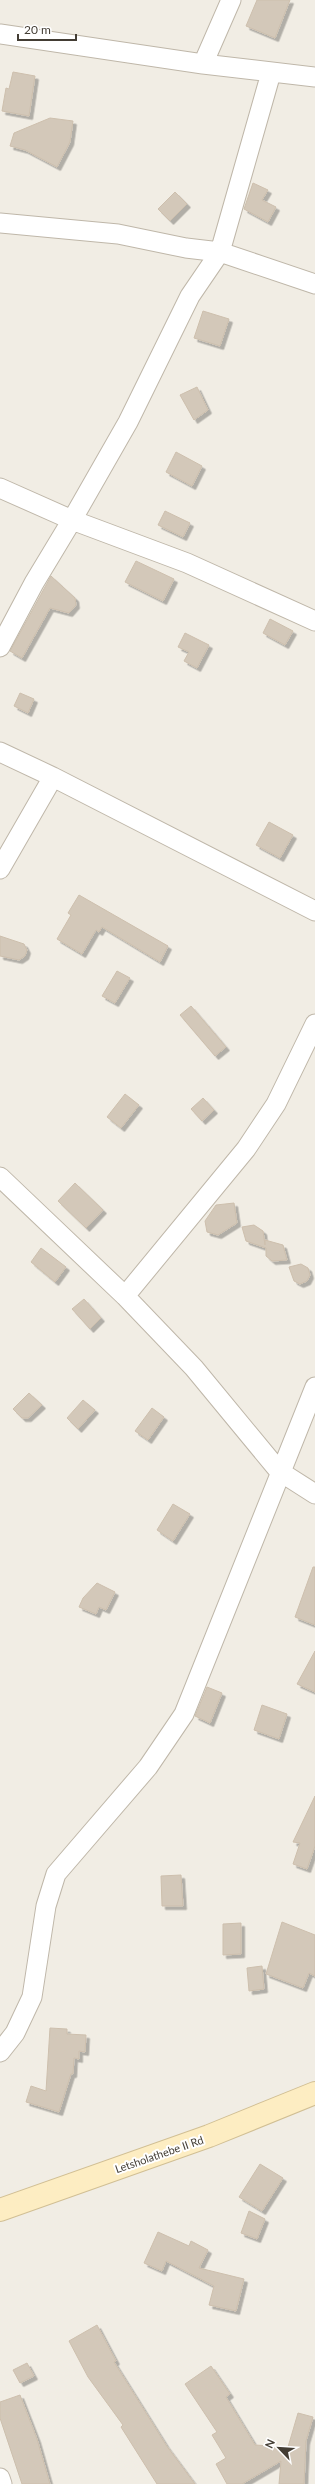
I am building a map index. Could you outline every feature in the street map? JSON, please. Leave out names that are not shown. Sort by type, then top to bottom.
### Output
[{"type":"street","points":[[202,64],[231,0]]},
{"type":"street","points":[[0,34],[202,64],[271,73],[315,76]]},
{"type":"street","points":[[0,647],[34,583],[128,422],[190,296],[220,252],[271,73]]},
{"type":"street","points":[[0,223],[118,234],[186,248],[220,252],[315,284]]},
{"type":"street","points":[[0,488],[72,520],[187,563],[315,621]]},
{"type":"street","points":[[0,752],[53,777],[315,911]]},
{"type":"street","points":[[0,869],[53,777]]},
{"type":"street","points":[[125,1296],[246,1150],[276,1104],[315,1024]]},
{"type":"street","points":[[0,1177],[125,1296],[194,1368],[279,1471],[315,1494]]},
{"type":"street","points":[[0,2052],[15,2033],[32,1997],[50,1889],[56,1874],[148,1767],[184,1714],[279,1471],[315,1387]]},
{"type":"street","name":"Letsholathebe II Rd","points":[[0,2210],[210,2136],[315,2093]]},
{"type":"street","points":[[0,2478],[2,2484]]},
{"type":"building","points":[[257,0],[290,0],[275,38],[246,26]]},
{"type":"building","points":[[13,72],[35,76],[29,116],[2,111],[6,88],[9,89]]},
{"type":"building","points":[[50,118],[73,121],[70,142],[57,167],[25,150],[10,146],[14,133]]},
{"type":"building","points":[[253,183],[268,190],[262,200],[276,207],[268,222],[244,209]]},
{"type":"building","points":[[175,192],[187,204],[170,221],[158,209]]},
{"type":"building","points":[[203,311],[229,319],[220,346],[194,338]]},
{"type":"building","points":[[197,387],[208,410],[194,420],[180,395]]},
{"type":"building","points":[[176,452],[202,466],[192,486],[166,472]]},
{"type":"building","points":[[165,511],[190,523],[183,537],[158,525]]},
{"type":"building","points":[[136,561],[174,579],[163,601],[125,582]]},
{"type":"building","points":[[51,576],[75,598],[76,605],[69,613],[50,608],[22,658],[10,651]]},
{"type":"building","points":[[270,619],[293,631],[285,645],[263,633]]},
{"type":"building","points":[[185,633],[209,645],[197,668],[184,661],[189,652],[178,647]]},
{"type":"building","points":[[20,693],[34,699],[28,713],[14,706]]},
{"type":"building","points":[[269,822],[293,835],[280,858],[256,845]]},
{"type":"building","points":[[79,895],[168,946],[160,962],[102,927],[99,932],[96,930],[82,954],[57,939],[71,915],[68,913]]},
{"type":"building","points":[[0,936],[24,944],[27,950],[25,956],[19,960],[0,956]]},
{"type":"building","points":[[117,971],[130,978],[115,1003],[102,996]]},
{"type":"building","points":[[191,1006],[226,1047],[215,1056],[180,1015]]},
{"type":"building","points":[[125,1094],[139,1105],[121,1128],[107,1117]]},
{"type":"building","points":[[203,1098],[214,1110],[202,1121],[191,1109]]},
{"type":"building","points":[[75,1183],[103,1210],[86,1228],[58,1201]]},
{"type":"building","points":[[234,1203],[237,1223],[218,1235],[207,1232],[205,1221],[216,1205]]},
{"type":"building","points":[[254,1225],[263,1231],[265,1245],[265,1240],[283,1245],[287,1260],[272,1261],[266,1256],[266,1248],[246,1241],[242,1227]]},
{"type":"building","points":[[41,1248],[66,1267],[55,1282],[31,1262]]},
{"type":"building","points":[[301,1264],[308,1268],[310,1275],[307,1281],[300,1284],[294,1281],[289,1267]]},
{"type":"building","points":[[84,1299],[101,1318],[90,1329],[72,1309]]},
{"type":"building","points":[[29,1393],[42,1405],[28,1418],[22,1418],[13,1409]]},
{"type":"building","points":[[83,1400],[95,1410],[78,1429],[67,1418]]},
{"type":"building","points":[[152,1408],[164,1417],[148,1440],[135,1431]]},
{"type":"building","points":[[173,1504],[190,1514],[173,1541],[157,1530]]},
{"type":"building","points":[[313,1567],[315,1567],[315,1625],[295,1617]]},
{"type":"building","points":[[97,1583],[115,1592],[106,1610],[99,1607],[96,1614],[79,1607],[83,1598]]},
{"type":"building","points":[[315,1651],[315,1692],[297,1684]]},
{"type":"building","points":[[207,1687],[222,1693],[210,1723],[195,1716]]},
{"type":"building","points":[[262,1705],[287,1714],[279,1739],[254,1730]]},
{"type":"building","points":[[315,1796],[315,1846],[307,1869],[293,1864],[300,1843],[293,1842]]},
{"type":"building","points":[[181,1875],[183,1906],[162,1906],[161,1876]]},
{"type":"building","points":[[282,1922],[315,1935],[315,1976],[309,1973],[303,1988],[266,1974]]},
{"type":"building","points":[[241,1923],[241,1954],[223,1955],[223,1924]]},
{"type":"building","points":[[262,1966],[264,1989],[249,1991],[247,1968]]},
{"type":"building","points":[[50,2028],[67,2029],[67,2034],[86,2035],[85,2052],[79,2051],[79,2059],[74,2058],[73,2074],[71,2074],[59,2112],[26,2102],[31,2086],[46,2091]]},
{"type":"building","points":[[260,2164],[283,2178],[262,2211],[239,2197]]},
{"type":"building","points":[[249,2211],[265,2219],[257,2239],[241,2233]]},
{"type":"building","points":[[158,2232],[189,2246],[191,2241],[208,2250],[199,2268],[244,2279],[236,2311],[209,2305],[214,2286],[166,2261],[162,2271],[144,2263]]},
{"type":"building","points":[[97,2325],[116,2361],[114,2362],[166,2445],[195,2484],[157,2484],[121,2427],[123,2425],[88,2377],[69,2341]]},
{"type":"building","points":[[27,2363],[34,2376],[20,2383],[13,2370]]},
{"type":"building","points":[[211,2366],[230,2394],[226,2397],[255,2445],[288,2447],[298,2413],[313,2417],[306,2441],[304,2484],[279,2484],[281,2461],[242,2484],[227,2484],[216,2464],[226,2458],[212,2435],[217,2432],[185,2384]]},
{"type":"building","points":[[20,2395],[37,2439],[50,2484],[22,2484],[0,2418],[0,2402]]}]
